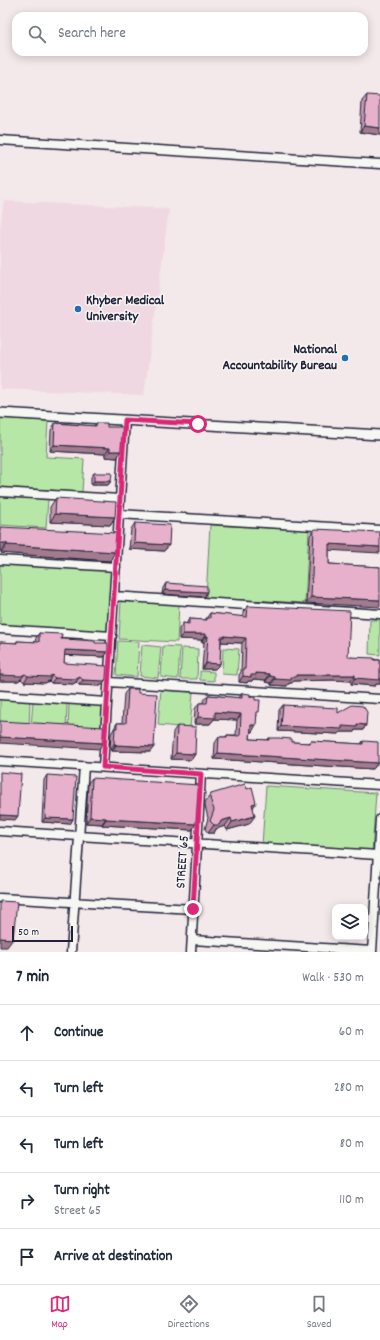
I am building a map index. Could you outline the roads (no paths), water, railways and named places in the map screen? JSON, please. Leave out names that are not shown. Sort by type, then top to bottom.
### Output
[{"type":"street","points":[[0,140],[380,164]]},
{"type":"street","points":[[0,413],[380,435]]},
{"type":"street","points":[[103,767],[125,420]]},
{"type":"street","points":[[0,492],[120,500]]},
{"type":"street","points":[[119,514],[380,530]]},
{"type":"street","points":[[0,560],[116,567]]},
{"type":"street","points":[[114,596],[380,614]]},
{"type":"street","points":[[0,629],[112,636]]},
{"type":"street","points":[[109,682],[380,699]]},
{"type":"street","points":[[0,695],[107,702]]},
{"type":"street","points":[[0,761],[380,785]]},
{"type":"street","points":[[71,952],[84,766]]},
{"type":"street","name":"STREET 65","points":[[191,952],[201,774]]},
{"type":"street","points":[[192,940],[372,951],[380,819]]},
{"type":"street","points":[[0,831],[378,855]]},
{"type":"street","points":[[0,898],[193,909]]},
{"type":"place","name":"Khyber Medical University","points":[[78,309]]},
{"type":"place","name":"National Accountability Bureau","points":[[345,358]]}]
